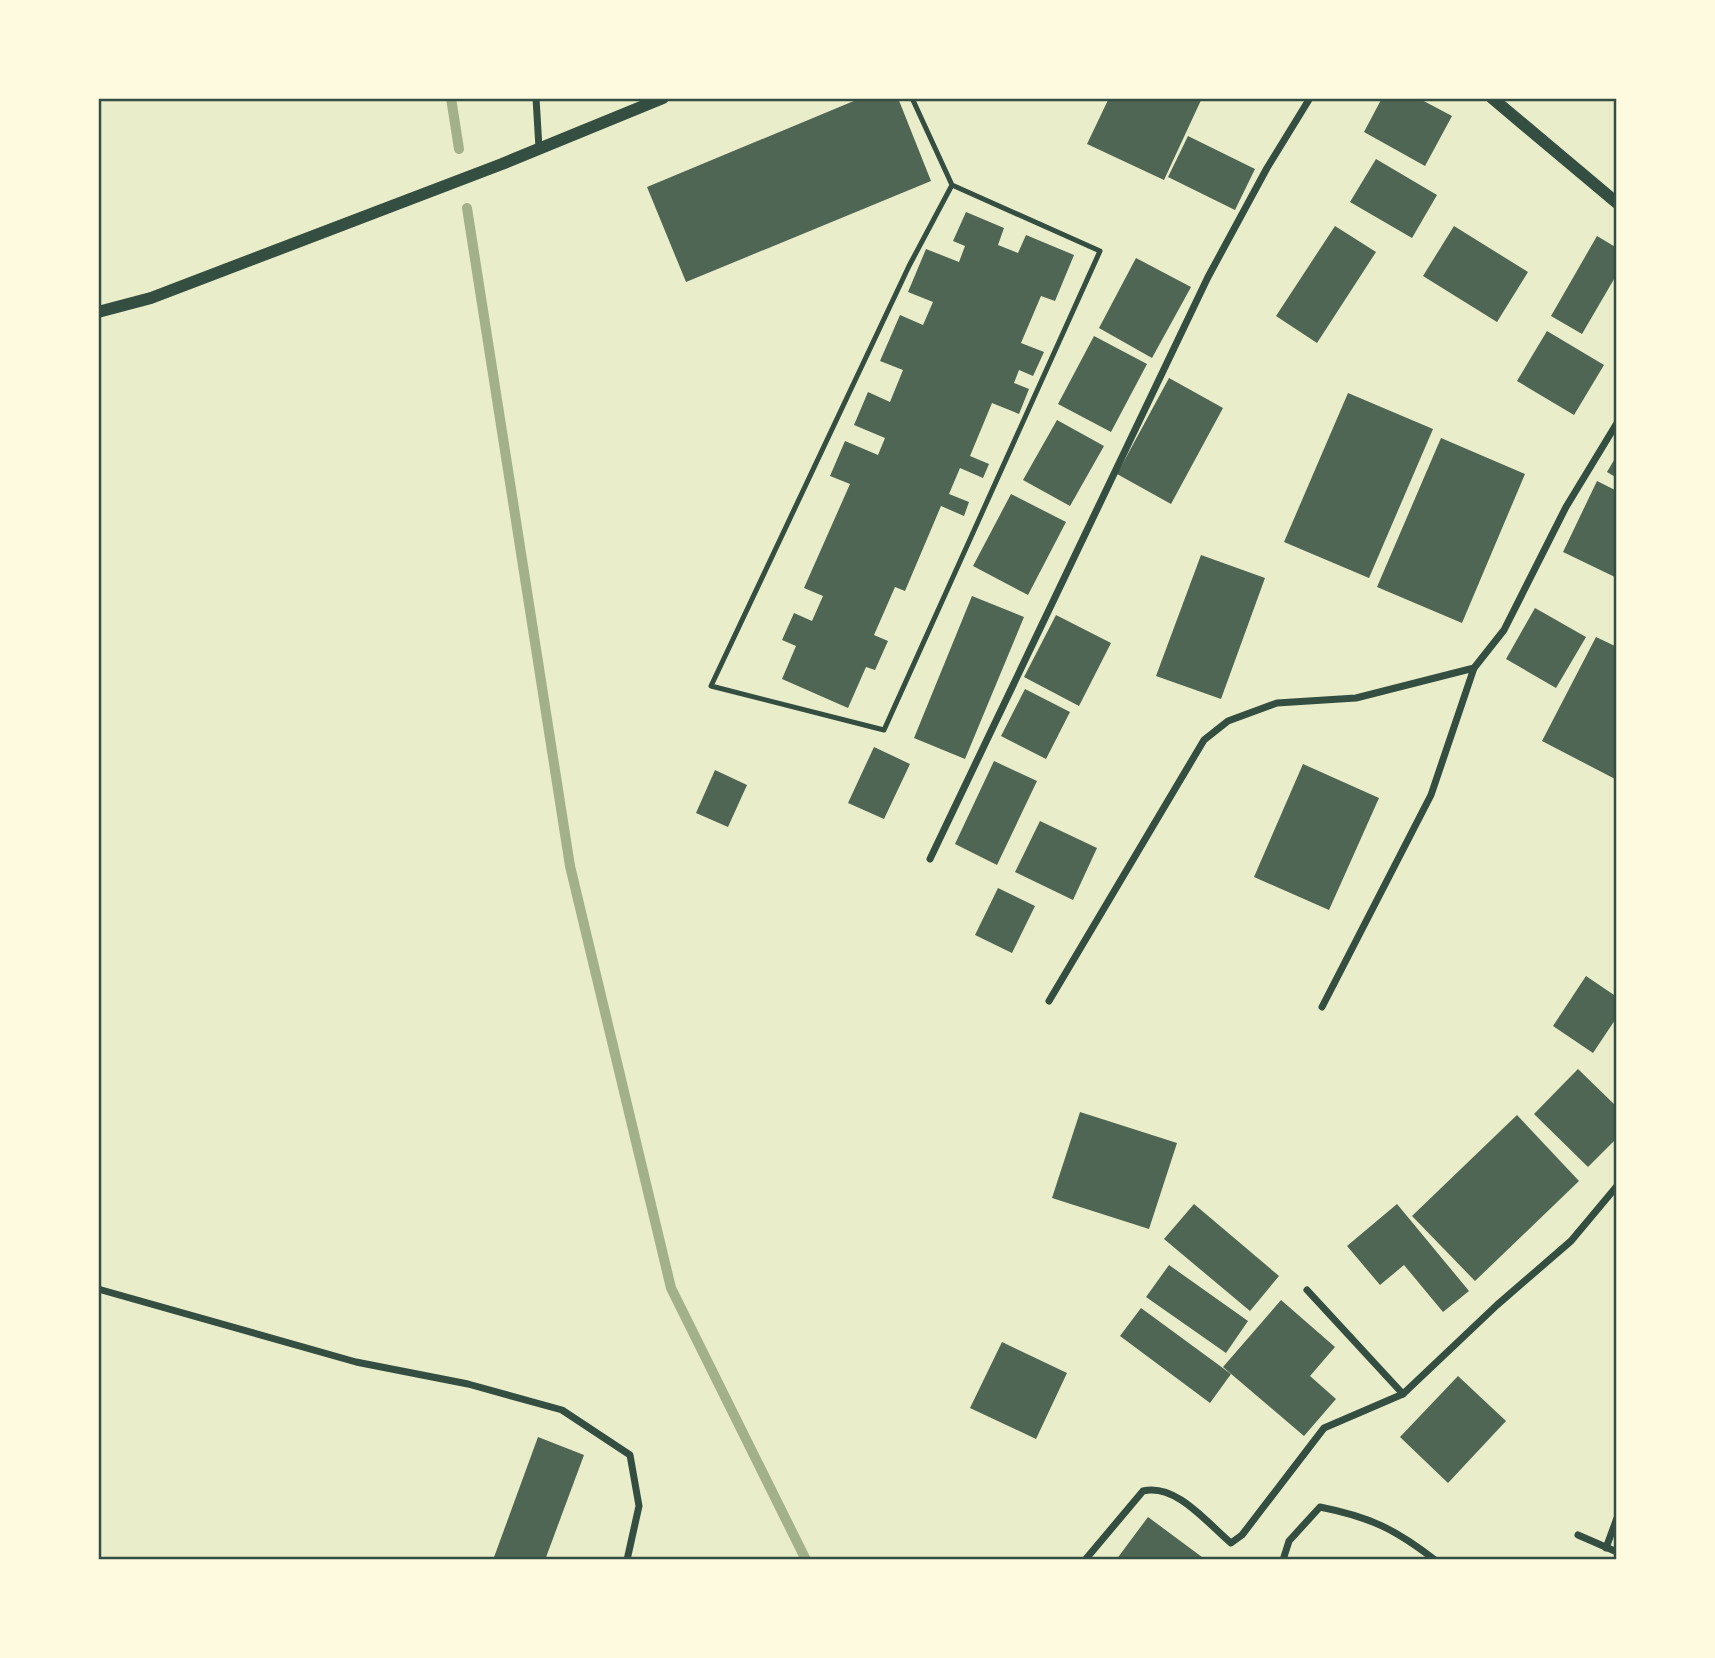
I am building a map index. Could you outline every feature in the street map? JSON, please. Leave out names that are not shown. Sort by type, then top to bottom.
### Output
[{"type":"street","points":[[536,98],[538,148]]},
{"type":"street","points":[[98,312],[151,298],[663,98]]},
{"type":"street","points":[[930,859],[1208,277],[1267,168],[1310,98]]},
{"type":"street","points":[[1492,98],[1506,103],[1617,204]]},
{"type":"street","points":[[1322,1007],[1431,795],[1474,668],[1504,630],[1566,507],[1617,423]]},
{"type":"street","points":[[1049,1001],[1204,740],[1228,721],[1277,703],[1356,698],[1474,668]]},
{"type":"street","points":[[1085,1560],[1143,1492],[1155,1489],[1171,1493],[1231,1543],[1242,1535],[1324,1428],[1403,1394],[1497,1305],[1571,1241],[1617,1186]]},
{"type":"street","points":[[98,1289],[356,1362],[468,1384],[562,1410],[630,1455],[639,1506],[627,1560]]},
{"type":"street","points":[[1307,1290],[1403,1394]]},
{"type":"street","points":[[1283,1560],[1289,1541],[1320,1507],[1360,1515],[1403,1536],[1435,1560]]},
{"type":"street","points":[[1606,1548],[1617,1518]]},
{"type":"street","points":[[1578,1535],[1617,1552]]},
{"type":"lane","points":[[912,98],[952,185],[1100,251],[884,730],[710,686],[909,266],[952,185]]},
{"type":"building","points":[[861,98],[898,98],[931,181],[686,282],[647,187]]},
{"type":"building","points":[[1109,98],[1202,98],[1164,180],[1087,144]]},
{"type":"building","points":[[1382,98],[1418,98],[1452,116],[1425,166],[1364,132]]},
{"type":"building","points":[[1188,136],[1255,169],[1235,210],[1168,177]]},
{"type":"building","points":[[1376,159],[1437,195],[1412,238],[1350,202]]},
{"type":"building","points":[[966,212],[1004,228],[998,245],[1018,253],[1026,235],[1074,255],[1055,301],[1041,296],[1021,343],[1044,352],[1033,376],[1019,370],[1014,383],[1029,389],[1019,414],[992,403],[970,456],[989,464],[983,478],[960,468],[949,494],[969,502],[964,516],[941,506],[905,591],[895,587],[874,635],[888,641],[875,670],[866,667],[848,708],[782,679],[796,646],[782,640],[794,613],[812,621],[823,596],[804,588],[850,484],[830,476],[845,441],[878,455],[885,438],[854,425],[868,392],[890,402],[903,370],[880,361],[900,315],[923,325],[933,302],[908,292],[926,249],[959,262],[965,246],[953,241]]},
{"type":"building","points":[[1335,226],[1376,252],[1317,343],[1276,316]]},
{"type":"building","points":[[1454,226],[1528,272],[1497,322],[1423,276]]},
{"type":"building","points":[[1597,236],[1617,248],[1617,274],[1582,334],[1551,316]]},
{"type":"building","points":[[1136,258],[1191,287],[1152,358],[1099,328]]},
{"type":"building","points":[[1547,331],[1604,365],[1574,415],[1517,381]]},
{"type":"building","points":[[1094,336],[1147,364],[1111,432],[1058,404]]},
{"type":"building","points":[[1169,378],[1223,408],[1171,504],[1117,474]]},
{"type":"building","points":[[1348,393],[1433,429],[1369,578],[1284,542]]},
{"type":"building","points":[[1057,420],[1104,446],[1070,506],[1023,480]]},
{"type":"building","points":[[1441,438],[1525,474],[1462,623],[1377,587]]},
{"type":"building","points":[[1617,455],[1617,478],[1607,472]]},
{"type":"building","points":[[1597,481],[1617,491],[1617,578],[1563,552]]},
{"type":"building","points":[[1011,494],[1066,522],[1028,595],[973,566]]},
{"type":"building","points":[[1201,555],[1265,578],[1221,699],[1156,676]]},
{"type":"building","points":[[972,596],[1024,617],[965,759],[914,738]]},
{"type":"building","points":[[1535,608],[1586,637],[1556,688],[1506,659]]},
{"type":"building","points":[[1056,615],[1111,643],[1079,706],[1024,677]]},
{"type":"building","points":[[1596,637],[1617,647],[1617,780],[1542,741]]},
{"type":"building","points":[[1025,689],[1070,712],[1046,759],[1001,736]]},
{"type":"building","points":[[874,747],[910,764],[884,819],[848,803]]},
{"type":"building","points":[[994,761],[1037,781],[997,865],[955,844]]},
{"type":"building","points":[[1303,764],[1379,798],[1329,910],[1254,877]]},
{"type":"building","points":[[715,770],[747,785],[728,827],[696,813]]},
{"type":"building","points":[[1040,821],[1097,848],[1073,900],[1015,872]]},
{"type":"building","points":[[998,888],[1035,906],[1012,953],[975,935]]},
{"type":"building","points":[[1586,976],[1617,997],[1617,1017],[1593,1053],[1553,1026]]},
{"type":"building","points":[[1578,1069],[1617,1107],[1617,1138],[1588,1167],[1534,1114]]},
{"type":"building","points":[[1080,1112],[1177,1143],[1149,1229],[1052,1198]]},
{"type":"building","points":[[1517,1115],[1579,1181],[1475,1281],[1412,1216]]},
{"type":"building","points":[[1194,1204],[1279,1276],[1250,1311],[1164,1239]]},
{"type":"building","points":[[1397,1204],[1469,1291],[1443,1312],[1404,1265],[1380,1285],[1347,1246]]},
{"type":"building","points":[[1169,1265],[1248,1321],[1226,1353],[1146,1297]]},
{"type":"building","points":[[1281,1300],[1335,1347],[1310,1376],[1336,1399],[1304,1436],[1223,1367]]},
{"type":"building","points":[[1141,1308],[1231,1374],[1210,1403],[1120,1336]]},
{"type":"building","points":[[1002,1342],[1067,1373],[1036,1439],[970,1408]]},
{"type":"building","points":[[1458,1376],[1506,1421],[1448,1483],[1400,1437]]},
{"type":"building","points":[[538,1437],[584,1455],[545,1560],[493,1560]]},
{"type":"building","points":[[1148,1517],[1206,1560],[1116,1560]]},
{"type":"waterway","points":[[451,98],[459,149]]},
{"type":"waterway","points":[[467,208],[570,866],[671,1288],[806,1560]]}]
